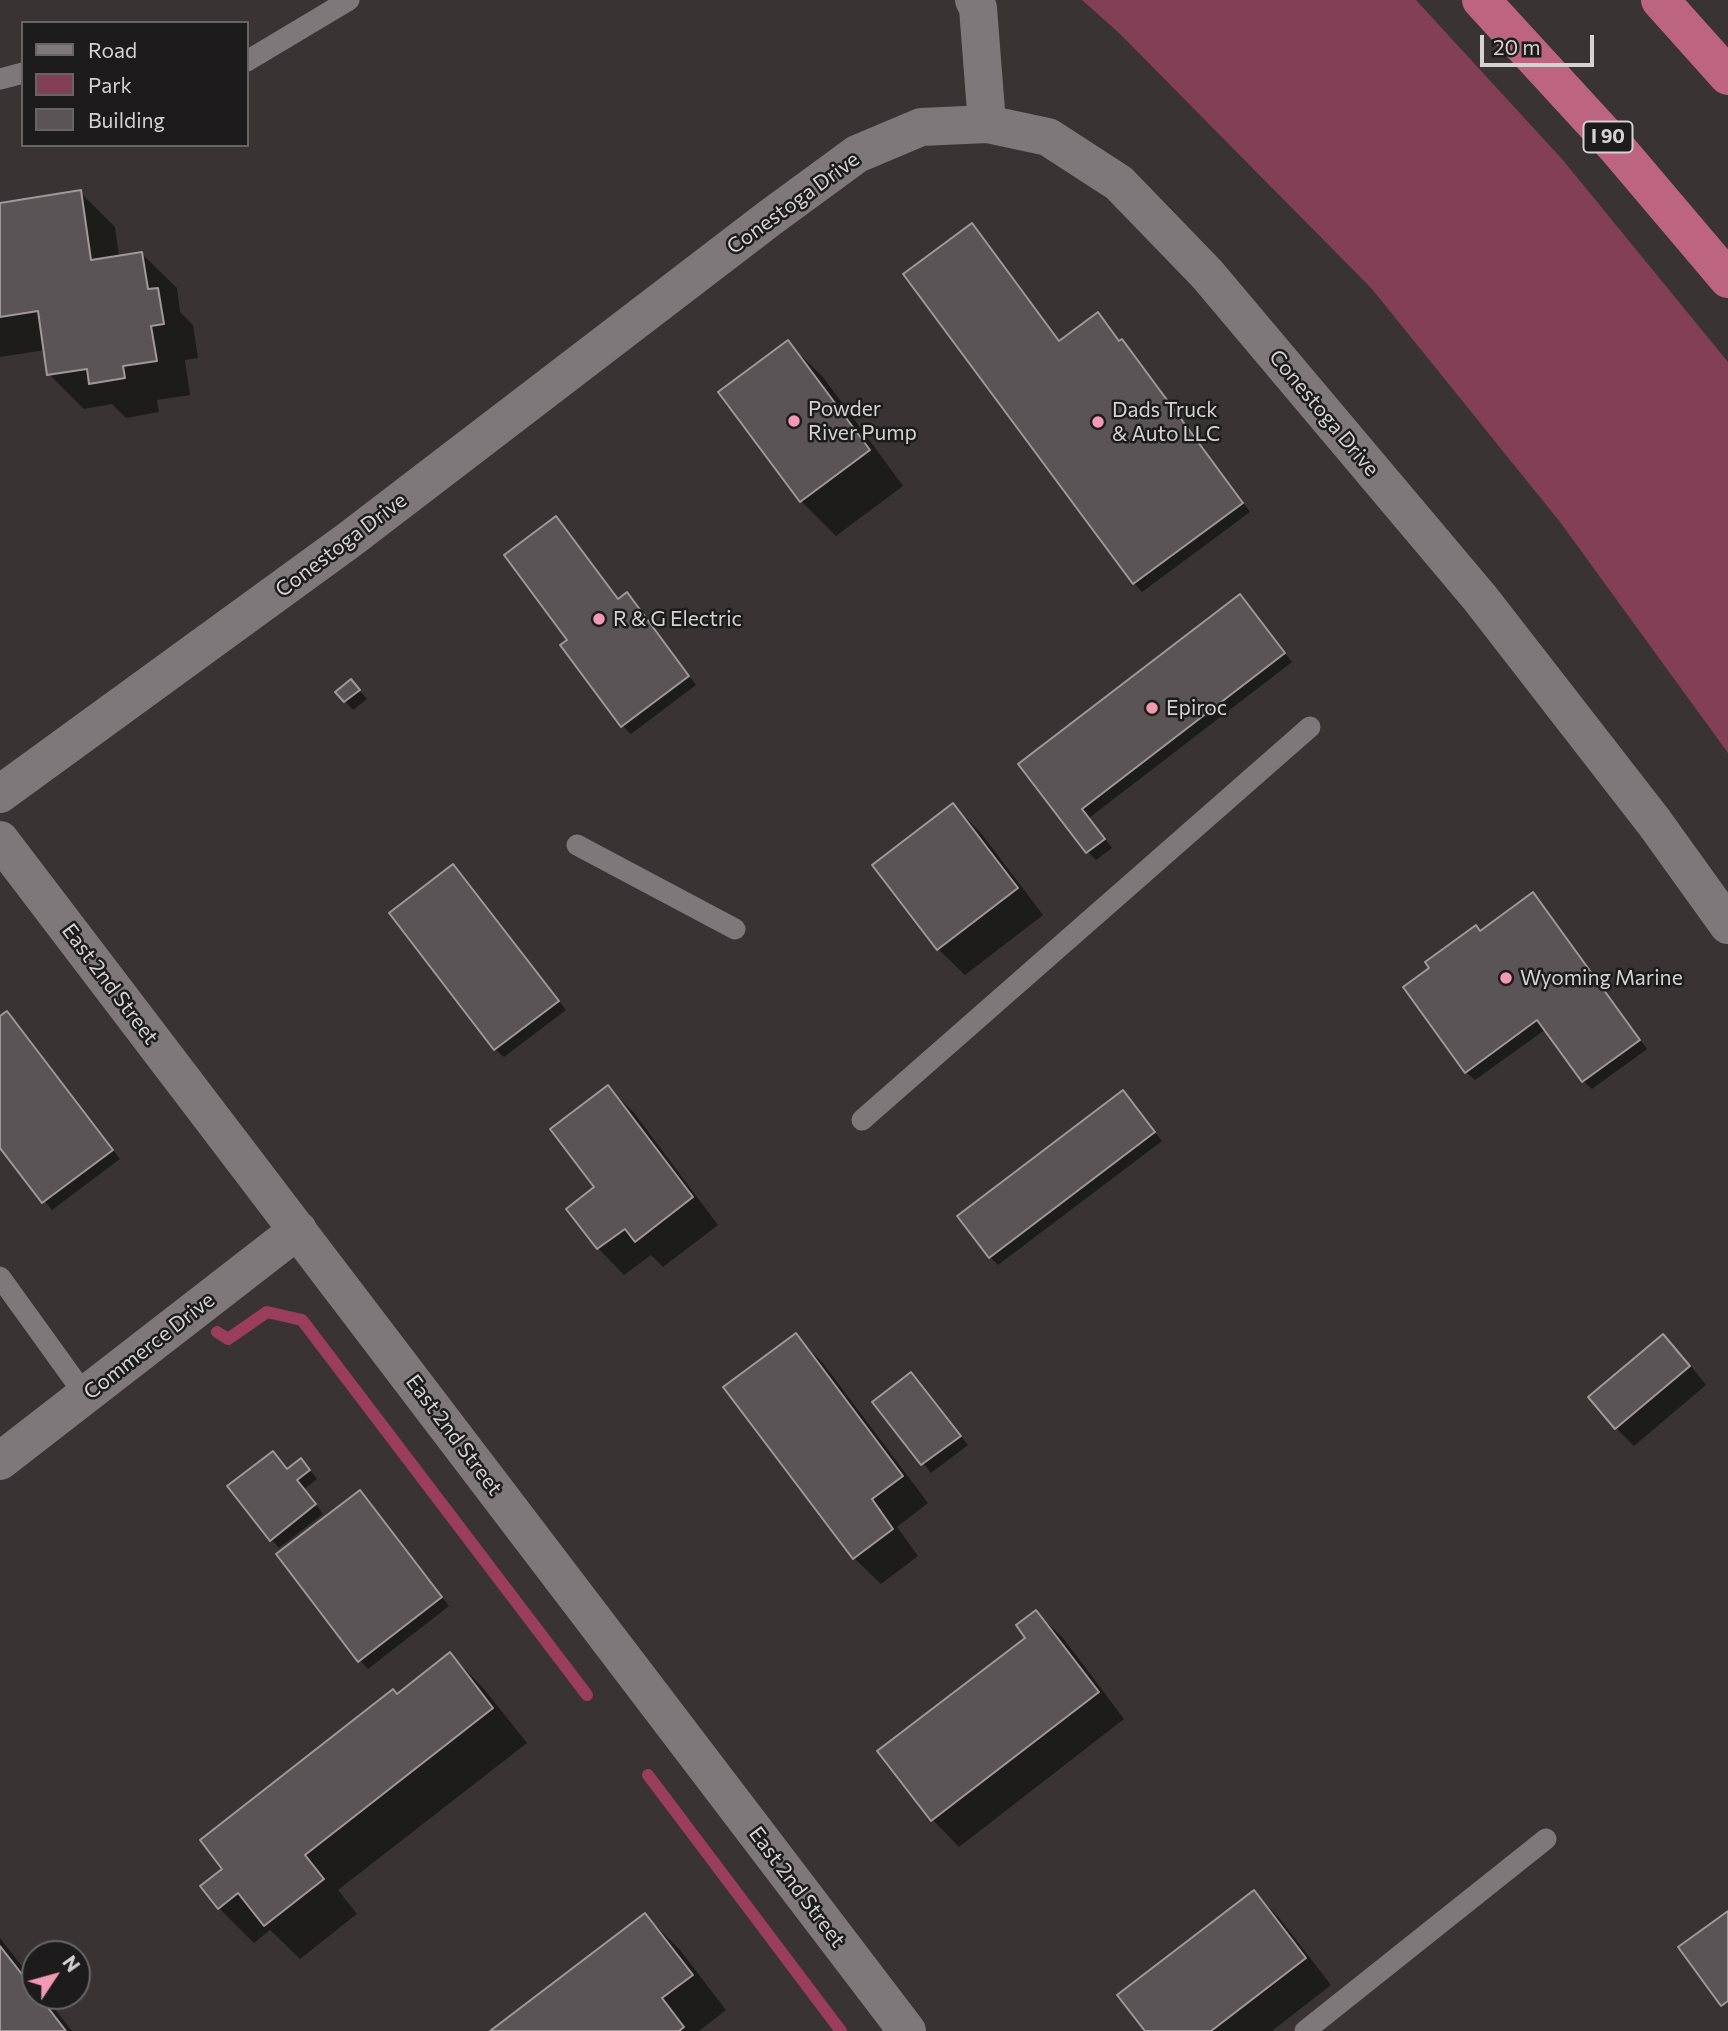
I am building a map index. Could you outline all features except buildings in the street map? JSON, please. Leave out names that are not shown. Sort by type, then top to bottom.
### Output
[{"type":"highway","name":"I 90","points":[[1481,0],[1618,148],[1728,279]]},
{"type":"highway","points":[[1660,0],[1728,76]]},
{"type":"street","points":[[974,0],[978,8],[987,124]]},
{"type":"street","name":"Conestoga Drive","points":[[0,794],[349,541],[857,154],[920,127],[987,124],[1048,137],[1119,183],[1207,274],[1480,598],[1654,822],[1728,925]]},
{"type":"street","name":"East 2nd Street","points":[[0,840],[907,2031]]},
{"type":"street","name":"Commerce Drive","points":[[0,1461],[298,1230]]},
{"type":"lane","points":[[248,60],[349,0]]},
{"type":"lane","points":[[0,79],[21,74]]},
{"type":"lane","points":[[862,1119],[1310,727]]},
{"type":"lane","points":[[577,845],[734,929]]},
{"type":"lane","points":[[0,1277],[85,1395]]},
{"type":"lane","points":[[1305,2031],[1546,1839]]},
{"type":"green space","points":[[1082,0],[1416,0],[1562,159],[1728,362],[1728,753],[1560,522],[1372,289],[1118,32]]},
{"type":"waterway","points":[[217,1332],[228,1339],[267,1312],[302,1320],[587,1695]]},
{"type":"waterway","points":[[648,1775],[841,2031]]},
{"type":"place","name":"Powder River Pump","points":[[794,421]]},
{"type":"place","name":"Dads Truck & Auto LLC","points":[[1098,422]]},
{"type":"place","name":"R & G Electric","points":[[599,619]]},
{"type":"place","name":"Epiroc","points":[[1152,708]]},
{"type":"place","name":"Wyoming Marine","points":[[1506,978]]}]
